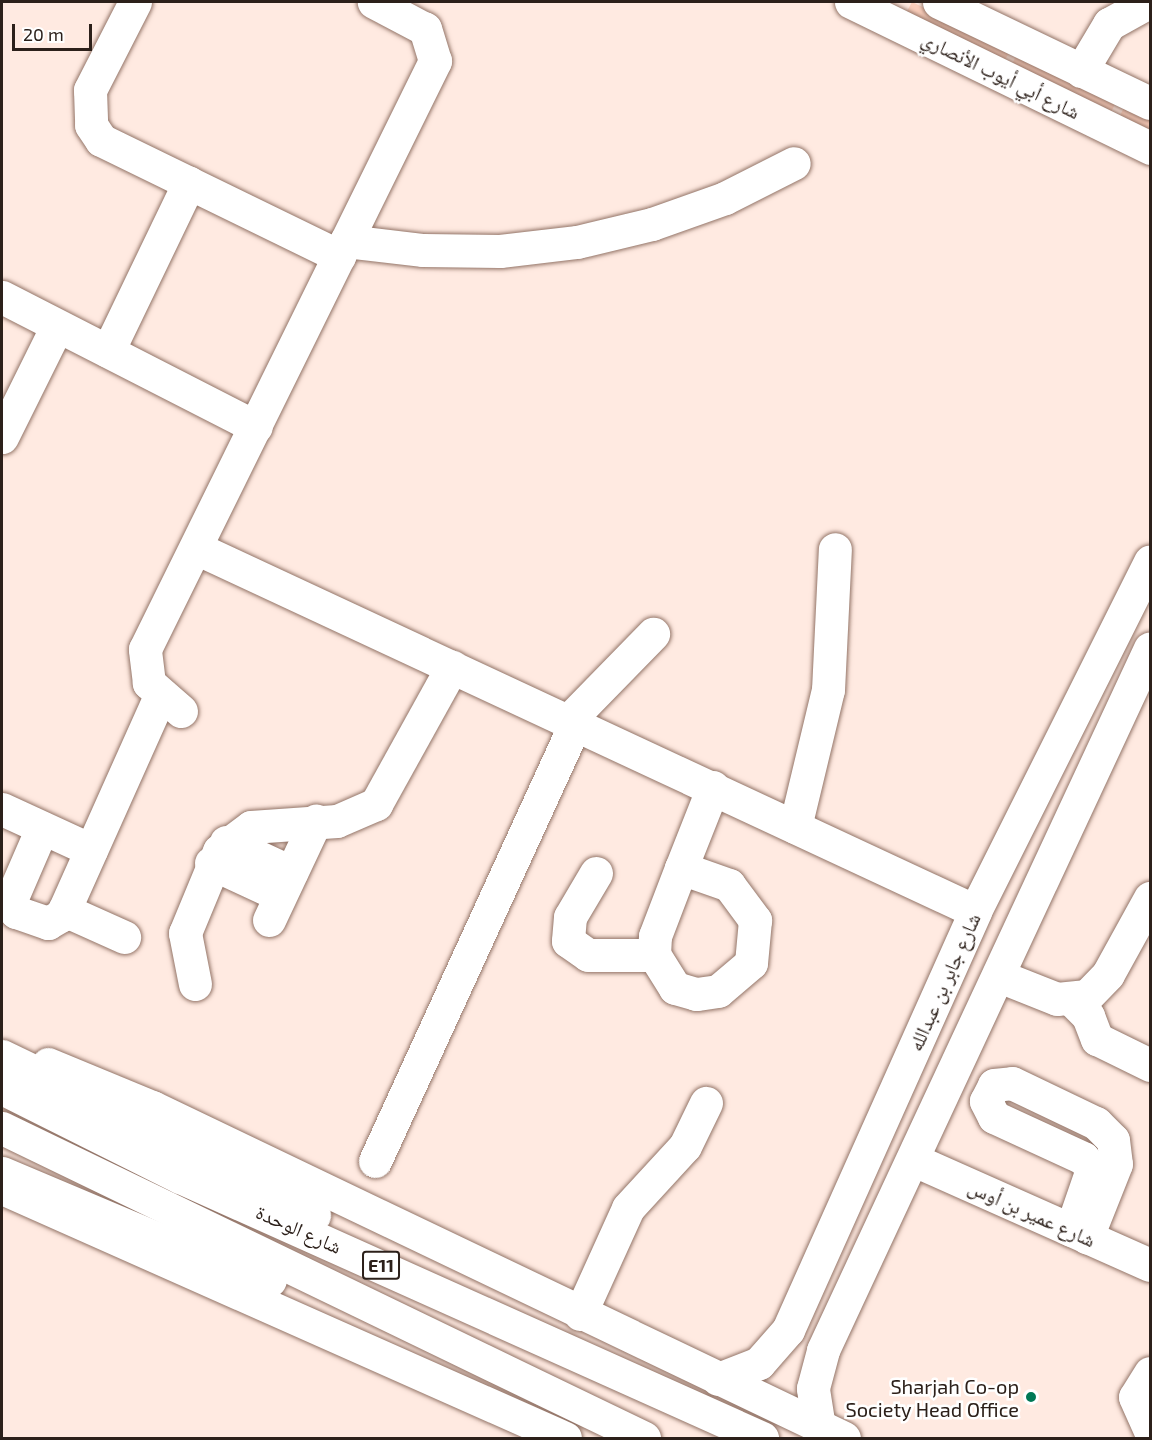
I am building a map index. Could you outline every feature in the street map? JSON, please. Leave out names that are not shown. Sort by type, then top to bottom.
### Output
[{"type":"main road","points":[[135,2],[90,90],[91,125],[115,150],[343,248],[500,251],[577,242],[704,205],[794,163]]},
{"type":"main road","points":[[42,828],[10,902],[39,923],[56,921],[64,910],[91,850],[170,703],[147,674],[145,649],[435,61],[424,29],[374,2]]},
{"type":"main road","name":"شارع أبي أيوب الأنصاري","points":[[851,2],[1150,148]]},
{"type":"main road","name":"شارع أبي أيوب الأنصاري","points":[[939,2],[1150,103]]},
{"type":"main road","points":[[1085,73],[1111,33],[1141,11]]},
{"type":"main road","points":[[108,351],[189,183]]},
{"type":"main road","points":[[2,297],[256,427]]},
{"type":"main road","points":[[2,437],[57,326]]},
{"type":"main road","points":[[196,548],[975,911]]},
{"type":"main road","points":[[795,827],[828,690],[835,549]]},
{"type":"main road","name":"شارع جابر بن عبدالله","points":[[718,1379],[740,1373],[776,1348],[849,1194],[975,911],[1150,561]]},
{"type":"main road","points":[[375,1161],[572,722],[653,634]]},
{"type":"main road","points":[[832,1433],[813,1388],[816,1368],[1150,649]]},
{"type":"main road","points":[[195,984],[185,933],[218,853],[252,827],[316,820],[337,821],[375,804],[452,667]]},
{"type":"main road","points":[[681,868],[729,885],[746,900],[757,942],[751,963],[727,985],[696,994],[675,988],[654,956],[655,936],[681,868],[713,787]]},
{"type":"main road","points":[[2,809],[91,850]]},
{"type":"main road","points":[[218,853],[280,896],[316,820]]},
{"type":"main road","points":[[596,873],[570,917],[568,941],[588,955],[654,956]]},
{"type":"main road","points":[[1072,1000],[1100,987],[1150,898]]},
{"type":"main road","points":[[64,910],[124,937]]},
{"type":"main road","points":[[999,976],[1072,1000],[1088,1016],[1097,1039],[1150,1065]]},
{"type":"main road","points":[[2,1047],[128,1095],[579,1314],[832,1433]]},
{"type":"main road","points":[[2,1056],[197,1150],[495,1314]]},
{"type":"main road","name":"شارع الوحدة","points":[[2,1088],[180,1177],[495,1314],[762,1438]]},
{"type":"main road","points":[[579,1314],[628,1208],[685,1146],[706,1103]]},
{"type":"main road","name":"شارع الوحدة","points":[[2,1128],[389,1318],[644,1438]]},
{"type":"main road","name":"شارع عمير بن أوس","points":[[914,1160],[1150,1265]]},
{"type":"main road","points":[[1079,1233],[1104,1167]]},
{"type":"main road","points":[[2,1173],[212,1261],[389,1318]]},
{"type":"main road","points":[[2,1188],[489,1402],[565,1438]]},
{"type":"main road","points":[[848,1299],[833,1300],[824,1284],[849,1194]]},
{"type":"main road","points":[[1146,1382],[1136,1407],[1150,1431]]},
{"type":"main road","points":[[489,1402],[509,1438]]},
{"type":"shaded area","points":[[912,2],[1011,49],[1004,62],[906,13]]},
{"type":"shaded area","points":[[1018,52],[1117,100],[1111,113],[1012,65]]},
{"type":"shaded area","points":[[1125,105],[1150,117],[1150,134],[1119,118]]},
{"type":"place","name":"Sharjah Co-op Society Head Office","points":[[1031,1397]]}]
